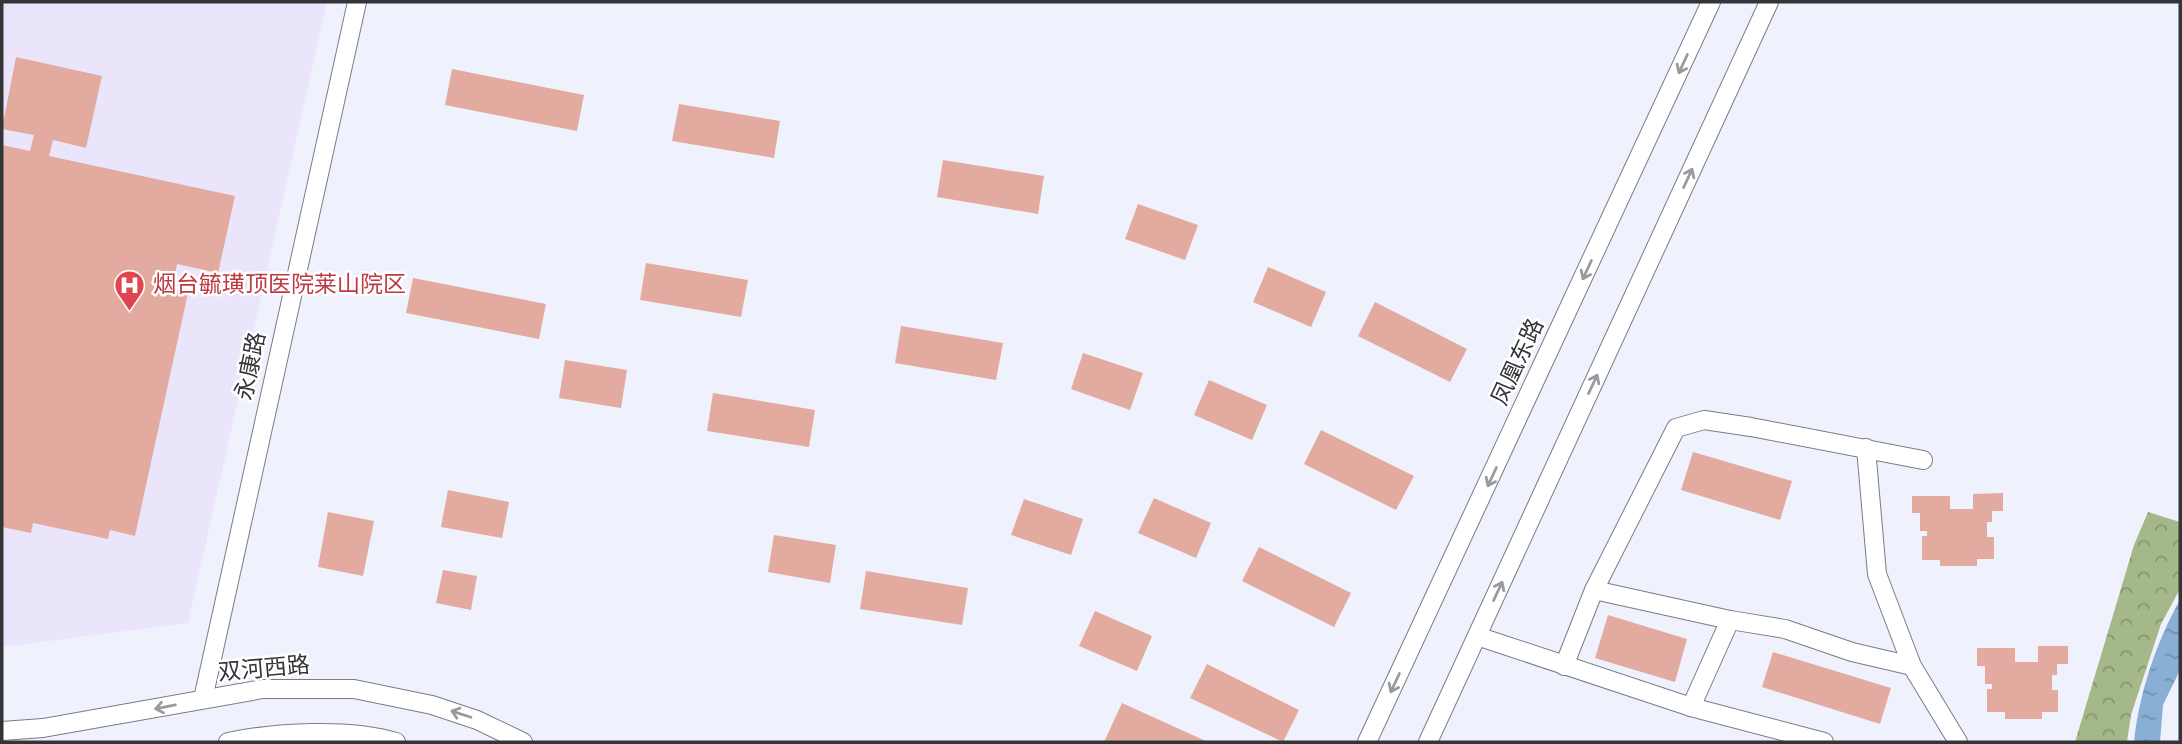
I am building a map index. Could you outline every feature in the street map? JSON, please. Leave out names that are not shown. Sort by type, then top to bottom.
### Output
[{"type":"street","name":"永康路","points":[[203,699],[357,2]]},
{"type":"street","name":"凤凰东路","points":[[1367,742],[1712,2]]},
{"type":"street","points":[[1428,742],[1769,2]]},
{"type":"street","points":[[1564,666],[1594,590],[1676,428],[1704,420],[1923,460]]},
{"type":"street","points":[[1866,448],[1877,574],[1912,666],[1958,742]]},
{"type":"street","points":[[1594,590],[1730,620],[1785,629],[1852,652],[1912,666]]},
{"type":"street","points":[[1691,707],[1730,620]]},
{"type":"street","points":[[1477,636],[1691,707],[1824,742]]},
{"type":"street","name":"双河西路","points":[[2,731],[43,728],[263,689],[354,689],[432,705],[477,720],[523,742]]},
{"type":"street","points":[[228,742],[304,733],[348,735],[396,742]]},
{"type":"shaded area","name":"烟台毓璜顶医院莱山院区","points":[[2,2],[327,2],[188,623],[2,647]]},
{"type":"green space","points":[[2148,512],[2180,522],[2180,589],[2161,624],[2131,715],[2127,742],[2075,742],[2134,545]]},
{"type":"water","points":[[2180,600],[2180,670],[2163,705],[2160,742],[2134,742],[2150,669],[2163,633]]},
{"type":"building","points":[[16,57],[102,76],[86,148],[53,140],[49,156],[235,196],[218,273],[177,264],[172,290],[188,293],[135,536],[110,530],[108,539],[33,523],[31,533],[2,527],[2,145],[30,151],[34,135],[2,129]]},
{"type":"building","points":[[452,69],[584,95],[577,131],[445,105]]},
{"type":"building","points":[[679,104],[780,121],[774,158],[672,141]]},
{"type":"building","points":[[943,160],[1044,176],[1038,214],[937,197]]},
{"type":"building","points":[[1138,204],[1198,225],[1185,260],[1125,239]]},
{"type":"building","points":[[646,263],[748,280],[741,317],[640,300]]},
{"type":"building","points":[[1268,267],[1326,292],[1311,327],[1253,302]]},
{"type":"building","points":[[413,278],[546,304],[539,339],[406,313]]},
{"type":"building","points":[[1375,302],[1467,349],[1450,382],[1358,336]]},
{"type":"building","points":[[901,326],[1003,343],[996,380],[895,363]]},
{"type":"building","points":[[1083,353],[1143,373],[1130,410],[1071,389]]},
{"type":"building","points":[[565,360],[627,370],[621,408],[559,398]]},
{"type":"building","points":[[1209,380],[1267,405],[1252,440],[1194,415]]},
{"type":"building","points":[[713,393],[815,410],[809,447],[707,431]]},
{"type":"building","points":[[1321,430],[1414,476],[1396,510],[1304,464]]},
{"type":"building","points":[[1693,452],[1792,481],[1780,520],[1681,490]]},
{"type":"building","points":[[448,490],[509,502],[502,538],[441,527]]},
{"type":"building","points":[[2003,493],[2003,511],[1992,511],[1992,522],[1987,522],[1987,537],[1994,537],[1994,559],[1977,559],[1977,566],[1940,566],[1940,560],[1922,560],[1922,536],[1927,536],[1927,531],[1920,531],[1920,513],[1912,513],[1912,496],[1950,496],[1950,509],[1973,509],[1973,494]]},
{"type":"building","points":[[1154,498],[1211,523],[1196,558],[1138,533]]},
{"type":"building","points":[[1024,499],[1083,519],[1071,555],[1011,535]]},
{"type":"building","points":[[328,512],[374,521],[363,576],[318,567]]},
{"type":"building","points":[[774,535],[836,545],[830,583],[768,572]]},
{"type":"building","points":[[1259,547],[1351,593],[1334,627],[1242,581]]},
{"type":"building","points":[[443,570],[477,576],[471,610],[436,603]]},
{"type":"building","points":[[866,571],[968,588],[962,625],[860,609]]},
{"type":"building","points":[[1095,611],[1152,636],[1137,671],[1079,646]]},
{"type":"building","points":[[1608,615],[1687,639],[1675,682],[1595,658]]},
{"type":"building","points":[[2038,646],[2068,646],[2068,664],[2057,664],[2057,675],[2052,675],[2052,690],[2058,690],[2058,712],[2042,712],[2042,719],[2005,719],[2005,712],[1987,712],[1987,689],[1992,689],[1992,684],[1985,684],[1985,666],[1977,666],[1977,648],[2015,648],[2015,662],[2038,662]]},
{"type":"building","points":[[1773,652],[1891,688],[1880,724],[1762,687]]},
{"type":"building","points":[[1207,664],[1299,710],[1283,742],[1190,698]]},
{"type":"building","points":[[1122,703],[1208,742],[1104,742]]},
{"type":"place","name":"烟台毓璜顶医院莱山院区","points":[[130,312]]}]
